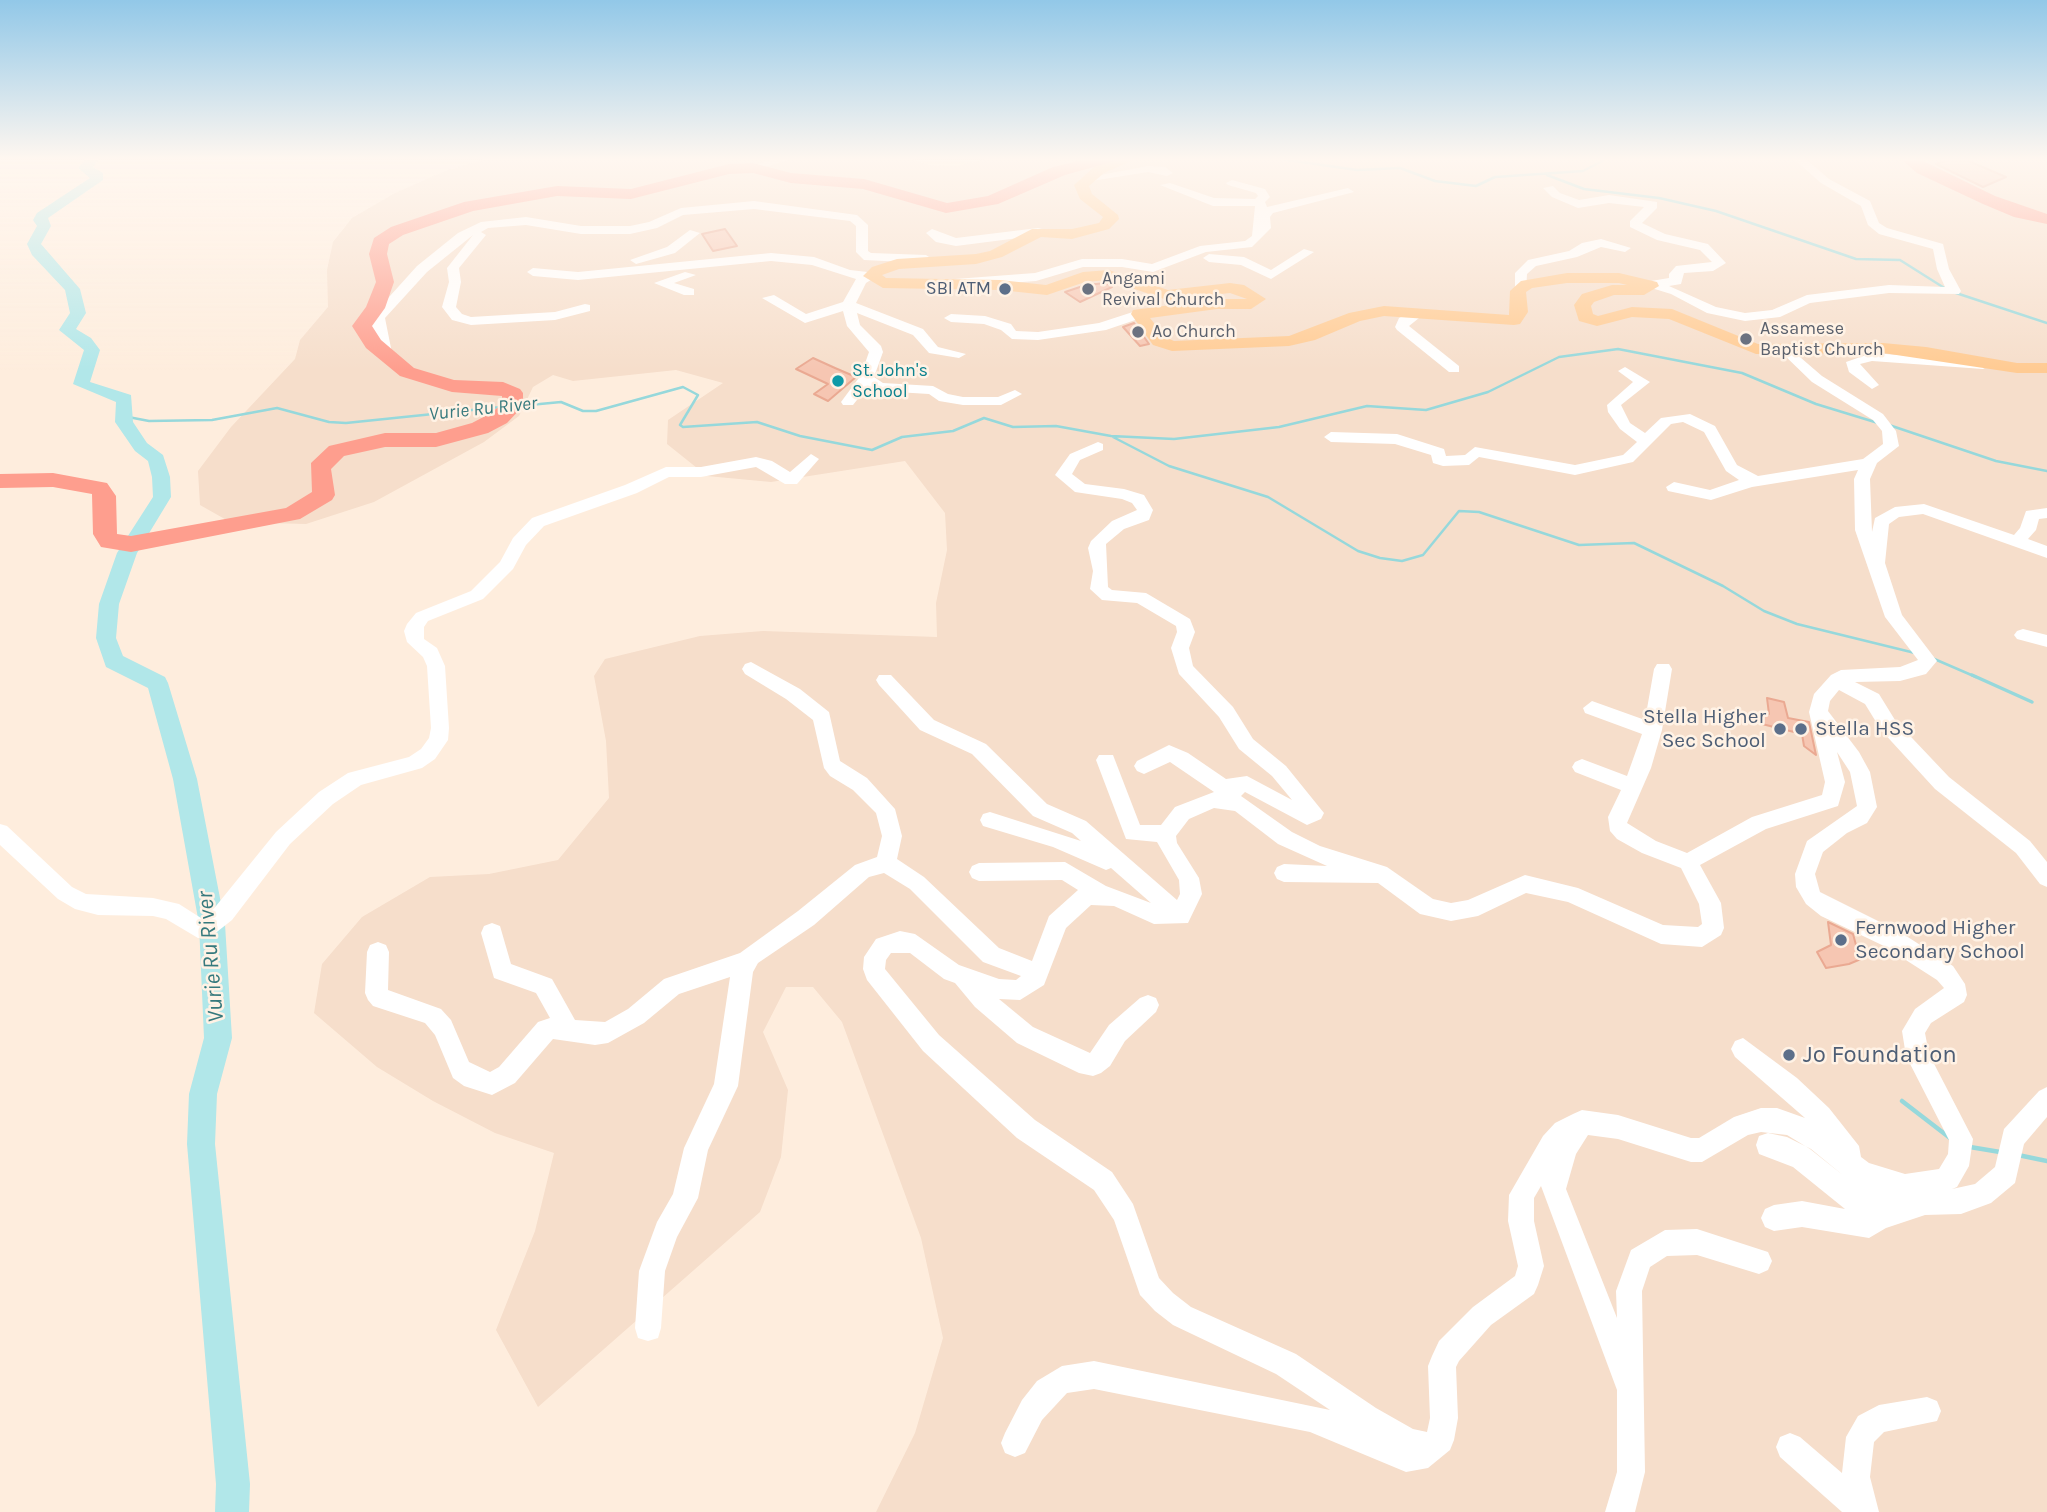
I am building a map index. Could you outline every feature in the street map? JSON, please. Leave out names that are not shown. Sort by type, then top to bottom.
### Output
[{"type":"highway","points":[[0,481],[53,480],[99,488],[105,496],[105,534],[110,541],[131,544],[292,514],[324,495],[320,470],[327,457],[337,451],[385,440],[436,440],[480,428],[512,407],[513,393],[503,388],[452,386],[407,372],[373,344],[362,326],[375,308],[385,282],[378,248],[386,236],[404,230]]},
{"type":"main road","points":[[871,276],[897,264],[996,254],[1038,232],[1072,234],[1086,230]]},
{"type":"main road","points":[[871,276],[883,283],[1020,285],[1047,290],[1083,277],[1109,275],[1167,295],[1230,288],[1244,290],[1258,299],[1251,304],[1217,304],[1139,314],[1159,341],[1172,346],[1279,342],[1309,336],[1373,313],[1514,320],[1520,312],[1516,298],[1521,288],[1538,281],[1619,278],[1649,285]]},
{"type":"main road","points":[[1649,285],[1644,290],[1612,290],[1588,298],[1582,305],[1582,314],[1597,321],[1632,312],[1672,314],[1746,347],[1883,348],[1927,352],[2005,366],[2047,368]]},
{"type":"street","points":[[385,353],[376,320],[396,299],[401,289],[472,230]]},
{"type":"street","points":[[494,230],[480,235],[460,256],[453,268],[455,282],[449,307],[457,317],[471,321],[555,316],[585,308]]},
{"type":"street","points":[[546,230],[584,234],[624,230]]},
{"type":"street","points":[[601,230],[615,231]]},
{"type":"street","points":[[827,230],[852,236],[862,251],[872,259],[931,259]]},
{"type":"street","points":[[852,236],[858,230]]},
{"type":"street","points":[[1248,244],[1258,237],[1259,230]]},
{"type":"street","points":[[1159,267],[1204,248],[1256,244],[1264,238],[1264,230]]},
{"type":"street","points":[[1646,230],[1661,237],[1703,247],[1720,263],[1713,267],[1681,269],[1676,271],[1676,281],[1673,283],[1649,285]]},
{"type":"street","points":[[1678,307],[1744,324],[1764,322],[1807,299],[1889,289],[1954,291],[1942,269],[1939,247],[1895,236],[1883,230]]},
{"type":"street","points":[[932,233],[940,239],[956,242],[1038,232]]},
{"type":"street","points":[[628,269],[623,264],[671,250],[694,233]]},
{"type":"street","points":[[1521,288],[1521,273],[1532,263],[1573,254],[1592,244],[1625,248]]},
{"type":"street","points":[[943,285],[1036,277],[1082,263],[1159,267],[1218,258],[1244,261],[1271,275],[1308,252]]},
{"type":"street","points":[[533,272],[578,276],[753,257],[814,261],[848,274],[871,276]]},
{"type":"street","points":[[689,292],[660,283],[666,279],[745,268],[783,258]]},
{"type":"street","points":[[848,402],[866,378],[876,352],[874,346],[854,326],[848,305],[861,281],[871,276]]},
{"type":"street","points":[[1649,285],[1675,291],[1703,307],[1734,316],[1767,316],[1783,311]]},
{"type":"street","points":[[769,298],[805,319],[848,305],[918,332],[934,350],[960,354]]},
{"type":"street","points":[[951,318],[985,320],[1006,327],[1012,335],[1038,336],[1101,327],[1139,314]]},
{"type":"street","points":[[1417,314],[1404,321],[1402,327],[1454,369]]},
{"type":"street","points":[[1674,487],[1711,495],[1758,481],[1869,463],[1891,446],[1893,441],[1885,424],[1835,393],[1786,349]]},
{"type":"street","points":[[1872,385],[1854,369],[1853,362],[1872,358],[2005,366]]},
{"type":"street","points":[[1625,371],[1643,382],[1618,400],[1614,405],[1615,412],[1625,425],[1646,441]]},
{"type":"street","points":[[866,378],[887,389],[933,390],[944,398],[963,401],[1001,401],[1015,394]]},
{"type":"street","points":[[1331,437],[1397,439],[1421,449],[1439,452],[1438,460],[1443,461],[1469,460],[1475,452],[1575,470],[1628,458],[1671,417],[1693,419],[1710,429],[1731,468],[1739,475],[1758,481]]},
{"type":"street","points":[[1098,447],[1075,457],[1063,475],[1081,488],[1138,499],[1145,510],[1143,516],[1118,525],[1099,541],[1096,548],[1101,571],[1099,589],[1108,596],[1140,597],[1184,623],[1186,632],[1180,648],[1185,669],[1226,712],[1246,744],[1279,771],[1314,813],[1307,817],[1247,784],[1225,787]]},
{"type":"street","points":[[0,832],[52,882],[82,902],[98,906],[153,907],[171,911],[198,928],[205,928],[225,913],[283,838],[326,798],[355,779],[415,763],[428,754],[438,740],[440,728],[436,675],[431,653],[416,642],[413,631],[416,624],[422,617],[477,595],[507,565],[519,542],[538,522],[631,489],[666,472],[701,472],[757,462],[767,464],[791,480],[811,459]]},
{"type":"street","points":[[1688,862],[1759,823],[1831,800],[1835,782],[1818,712],[1821,699],[1837,680],[1847,675],[1909,672],[1920,669],[1928,661],[1894,617],[1863,530],[1862,479],[1869,463]]},
{"type":"street","points":[[1878,566],[1881,522],[1902,511],[1924,509],[1939,512],[2047,552]]},
{"type":"street","points":[[2016,542],[2028,530],[2032,515],[2047,513]]},
{"type":"street","points":[[2024,635],[2047,641]]},
{"type":"street","points":[[751,669],[793,694],[822,717],[831,763],[837,771],[860,784],[885,809],[892,836],[886,863]]},
{"type":"street","points":[[1144,766],[1169,753],[1225,787],[1251,811],[1301,847],[1365,866],[1387,877],[1428,907],[1451,912],[1484,905],[1525,884],[1571,894],[1661,934],[1702,937],[1713,928],[1710,902],[1688,862],[1649,847],[1623,833],[1617,825],[1653,730],[1663,669]]},
{"type":"street","points":[[885,680],[927,725],[979,749],[1040,810],[1079,827],[1180,916]]},
{"type":"street","points":[[1837,680],[1872,699],[1888,725],[1942,783],[2023,847],[2047,878]]},
{"type":"street","points":[[1592,708],[1653,730]]},
{"type":"street","points":[[1015,1443],[1032,1410],[1047,1391],[1062,1380],[1094,1375],[1310,1418],[1338,1427],[1406,1458],[1418,1458],[1440,1440],[1444,1418],[1442,1366],[1449,1351],[1482,1316],[1525,1285],[1531,1266],[1521,1221],[1522,1195],[1552,1145],[1564,1132],[1582,1122],[1618,1127],[1691,1150],[1702,1150],[1743,1125],[1761,1120],[1792,1124],[1876,1180],[1905,1186],[1931,1185],[1948,1178],[1960,1157],[1961,1139],[1918,1056],[1913,1031],[1923,1016],[1956,995],[1957,990],[1945,973],[1892,939],[1829,909],[1813,898],[1807,887],[1804,874],[1808,857],[1814,847],[1840,827],[1860,817],[1867,807],[1860,772],[1818,712]]},
{"type":"street","points":[[1105,760],[1133,833],[1166,834]]},
{"type":"street","points":[[1582,767],[1633,787]]},
{"type":"street","points":[[1180,916],[1191,894],[1189,878],[1167,845],[1166,834],[1182,813],[1201,803],[1227,801],[1251,811]]},
{"type":"street","points":[[990,820],[1058,840],[1133,872]]},
{"type":"street","points":[[378,952],[376,993],[381,999],[410,1006],[433,1016],[443,1028],[461,1070],[472,1078],[492,1084],[499,1082],[546,1030],[568,1028],[595,1034],[608,1032],[630,1020],[672,986],[744,962],[762,945],[806,918],[854,876],[886,863],[895,866],[917,883],[991,955],[1038,973]]},
{"type":"street","points":[[979,872],[1065,871],[1101,894],[1154,915],[1180,916]]},
{"type":"street","points":[[1284,873],[1387,877]]},
{"type":"street","points":[[1101,894],[1086,896],[1064,913],[1047,946],[1038,973],[1030,985],[1020,990],[999,989],[962,976],[942,966],[915,944],[900,941],[884,946],[875,957],[874,969],[878,980],[931,1043],[1026,1129],[1102,1181],[1124,1213],[1149,1286],[1164,1303],[1182,1316],[1286,1364],[1366,1418],[1409,1442],[1430,1447]]},
{"type":"street","points":[[492,933],[502,971],[544,986],[568,1028]]},
{"type":"street","points":[[648,1328],[651,1278],[657,1256],[666,1231],[685,1198],[696,1148],[726,1086],[744,962]]},
{"type":"street","points":[[962,976],[983,999],[1025,1035],[1079,1062],[1093,1065],[1101,1058],[1117,1033],[1148,1005]]},
{"type":"street","points":[[1743,1049],[1789,1086],[1820,1116],[1862,1173]]},
{"type":"street","points":[[1819,1140],[1868,1191],[1890,1200],[1961,1201],[1982,1194],[2007,1174],[2013,1138],[2047,1099]]},
{"type":"street","points":[[1582,1122],[1565,1149],[1553,1189],[1631,1390]]},
{"type":"street","points":[[1768,1145],[1787,1149],[1802,1158],[1823,1172],[1861,1210],[1880,1217]]},
{"type":"street","points":[[1774,1218],[1802,1214],[1869,1225],[1880,1217],[1926,1202]]},
{"type":"street","points":[[1620,1512],[1631,1472],[1629,1291],[1640,1259],[1665,1242],[1678,1241],[1718,1247],[1759,1261]]},
{"type":"street","points":[[1864,1511],[1856,1477],[1860,1437],[1879,1419],[1927,1411]]},
{"type":"street","points":[[1790,1447],[1864,1511]]},
{"type":"shaded area","points":[[343,230],[2047,230],[2047,1512],[876,1512],[915,1433],[943,1338],[921,1238],[842,1022],[813,987],[786,987],[763,1032],[788,1090],[781,1157],[760,1212],[538,1407],[496,1330],[535,1231],[554,1153],[495,1133],[433,1101],[377,1067],[314,1013],[322,964],[362,917],[430,877],[489,874],[558,860],[609,798],[606,741],[594,676],[605,659],[700,636],[763,631],[937,637],[936,603],[947,550],[945,513],[905,461],[771,482],[707,476],[667,444],[668,420],[723,383],[676,370],[573,381],[553,375],[533,387],[519,416],[484,442],[374,502],[306,524],[230,522],[200,505],[198,471],[231,427],[295,359],[300,340],[328,307],[327,270],[333,242]]},
{"type":"building","points":[[725,230],[737,246],[713,251],[702,234]]},
{"type":"building","name":"Angami Revival Church","points":[[1106,283],[1112,287],[1080,302],[1065,292],[1086,285]]},
{"type":"building","points":[[1134,323],[1149,344],[1140,346],[1123,327]]},
{"type":"building","name":"St. John's School","points":[[813,358],[856,377],[828,401],[814,394],[828,384],[796,369]]},
{"type":"building","name":"Stella HSS","points":[[1767,698],[1784,702],[1788,718],[1809,722],[1816,755],[1804,746],[1802,734],[1762,724],[1760,712],[1769,714]]},
{"type":"building","name":"Fernwood Higher Secondary School","points":[[1828,922],[1853,934],[1856,945],[1868,956],[1849,964],[1826,968],[1817,952],[1831,945]]},
{"type":"waterway","name":"Vurie Ru River","points":[[42,230],[34,244],[37,252],[72,289],[78,313],[67,330],[85,341],[92,350],[81,384],[125,399],[124,422],[141,447],[157,459],[161,477],[162,497],[127,553],[109,604],[106,638],[114,661],[157,683],[185,779],[212,924],[218,1038],[203,1094],[201,1144],[233,1484],[232,1512]]},
{"type":"waterway","points":[[1770,230],[1856,259],[1900,260],[1946,289]]},
{"type":"waterway","points":[[1953,292],[2047,323]]},
{"type":"waterway","points":[[519,406],[561,402],[583,411],[596,411],[683,387],[698,395],[680,425],[683,427],[757,422],[800,436],[872,450],[902,437],[953,431],[984,418],[1013,427],[1056,426],[1111,436],[1174,439],[1279,427],[1367,406],[1426,410],[1488,392],[1559,357],[1618,349],[1742,373],[1816,404],[1878,423]]},
{"type":"waterway","name":"Vurie Ru River","points":[[123,416],[149,421],[212,420],[277,408],[329,422],[346,423],[501,407]]},
{"type":"waterway","points":[[1889,425],[1996,461],[2047,471]]},
{"type":"waterway","points":[[1113,437],[1169,466],[1268,497],[1358,551],[1380,558],[1402,561],[1423,555],[1459,511],[1479,512],[1579,545],[1634,543],[1723,586],[1764,611],[1797,624],[1915,653]]},
{"type":"waterway","points":[[1932,658],[1976,677]]},
{"type":"waterway","points":[[1972,675],[2032,702]]},
{"type":"waterway","points":[[1902,1101],[1950,1138]]},
{"type":"waterway","points":[[1970,1147],[2000,1152]]},
{"type":"waterway","points":[[2018,1155],[2047,1161]]},
{"type":"place","name":"SBI ATM","points":[[1005,289]]},
{"type":"place","name":"Angami Revival Church","points":[[1088,289]]},
{"type":"place","name":"Ao Church","points":[[1138,332]]},
{"type":"place","name":"Assamese Baptist Church","points":[[1746,339]]},
{"type":"place","name":"St. John's School","points":[[838,381]]},
{"type":"place","name":"Stella Higher Sec School","points":[[1780,729]]},
{"type":"place","name":"Stella HSS","points":[[1801,729]]},
{"type":"place","name":"Fernwood Higher Secondary School","points":[[1841,940]]},
{"type":"place","name":"Jo Foundation","points":[[1789,1055]]}]
